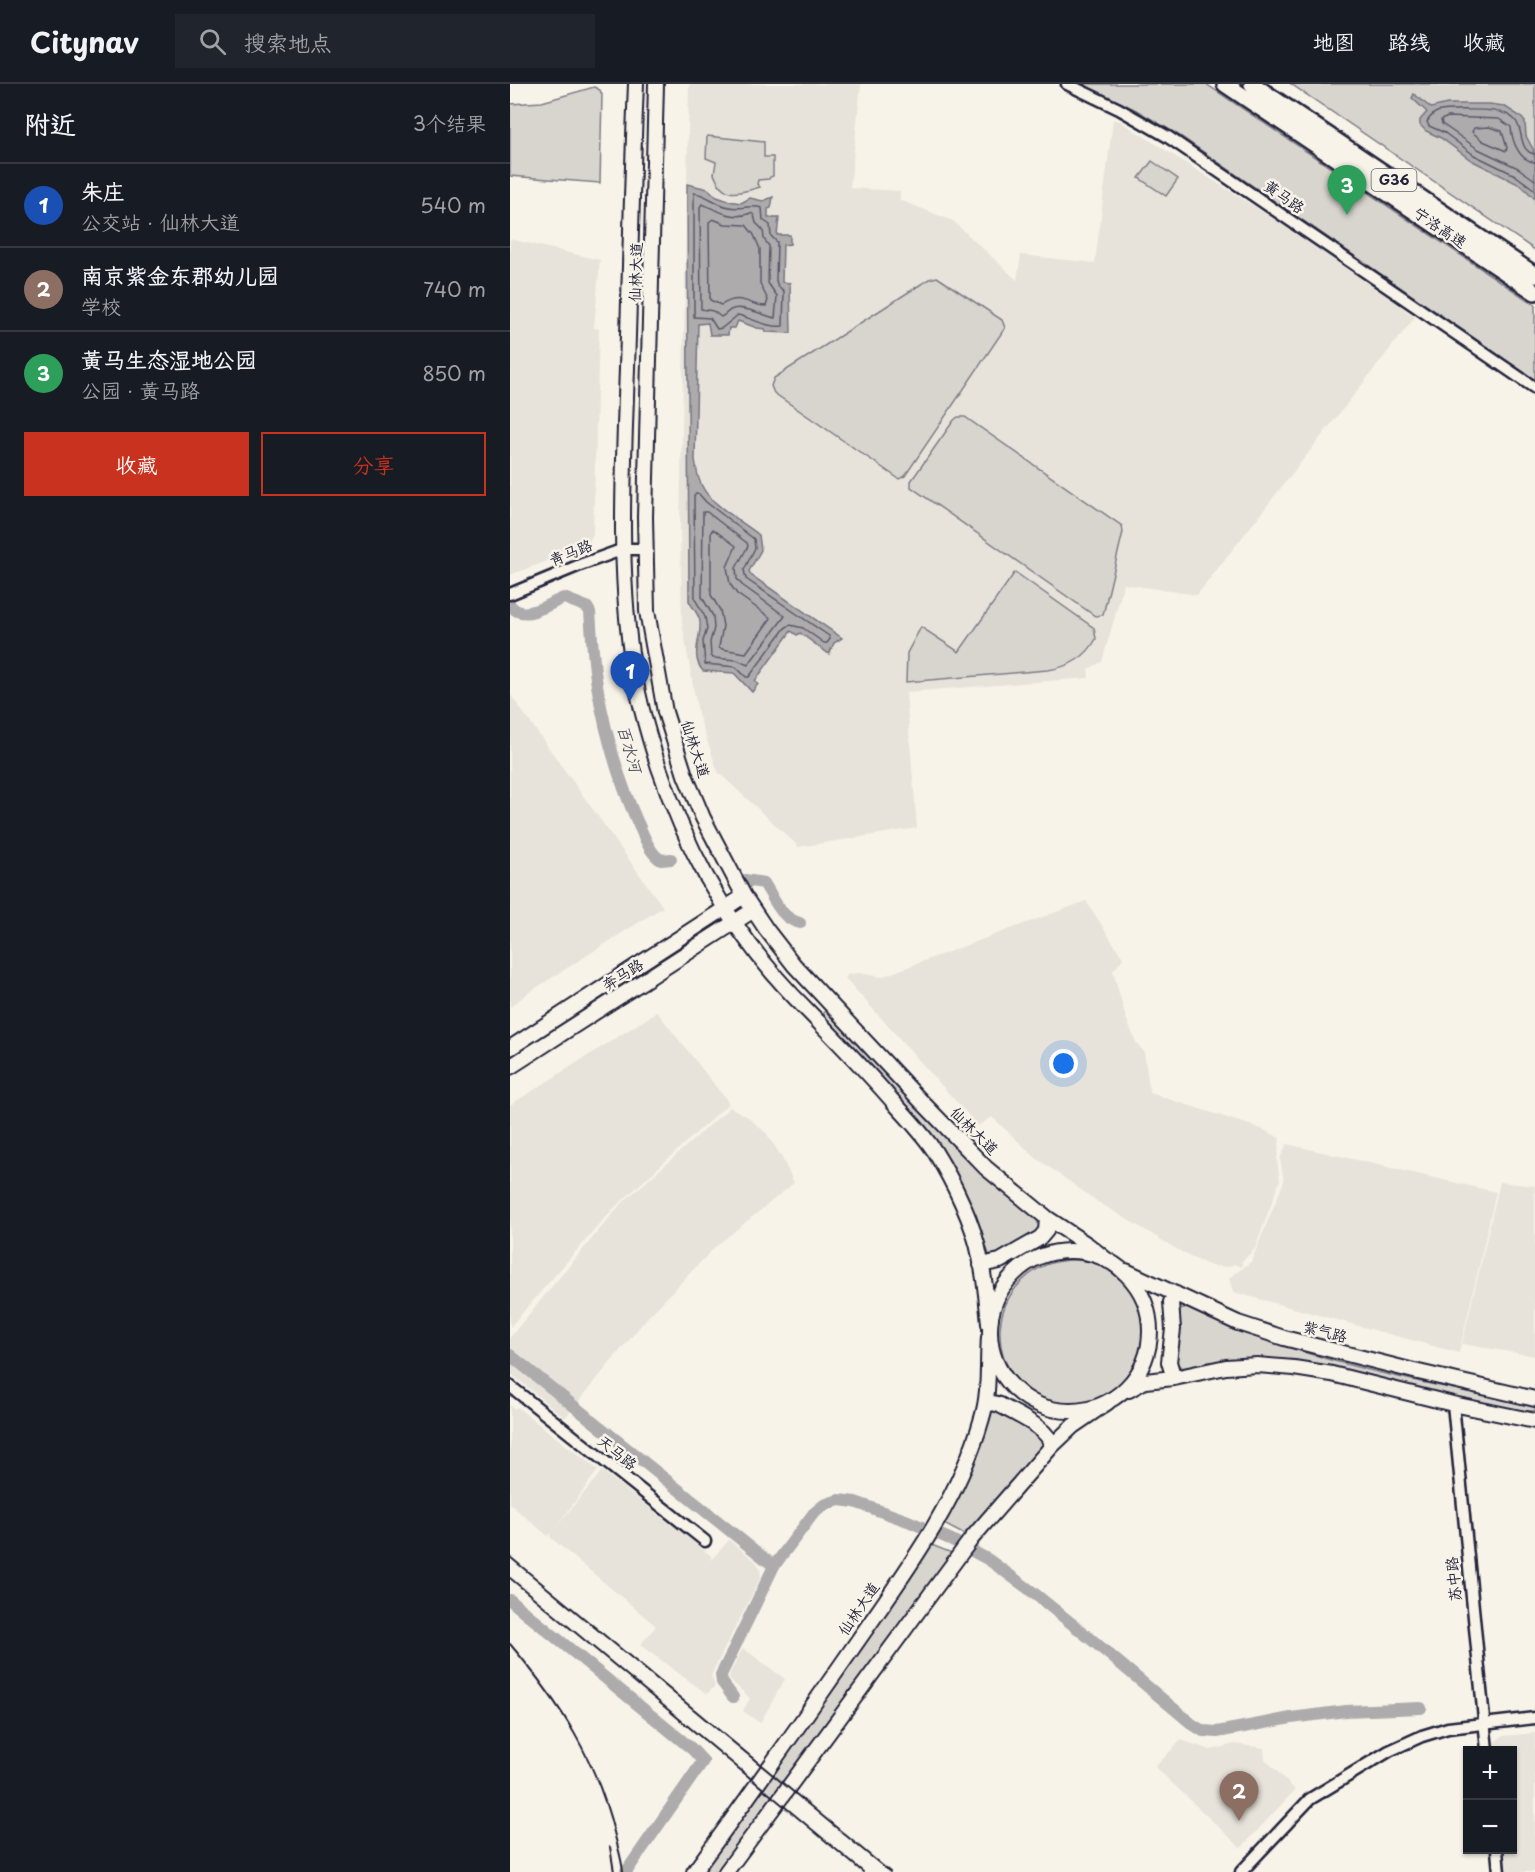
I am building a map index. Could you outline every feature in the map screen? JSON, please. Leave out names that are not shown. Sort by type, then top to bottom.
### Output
[{"type":"highway","name":"宁洛高速","points":[[1225,84],[1535,292]]},
{"type":"highway","name":"宁洛高速","points":[[1252,84],[1535,275]]},
{"type":"main road","name":"仙林大道","points":[[636,84],[624,549],[627,616],[639,698],[656,756],[692,849],[725,909],[796,999],[845,1047],[915,1126],[933,1150],[948,1176],[965,1213],[980,1255],[989,1331],[986,1405],[972,1449],[956,1487],[938,1520],[825,1689],[694,1872]]},
{"type":"main road","name":"仙林大道","points":[[656,84],[645,549],[648,615],[665,712],[685,775],[707,827],[744,896],[794,965],[986,1168],[1047,1218],[1113,1264]]},
{"type":"main road","points":[[627,616],[648,615]]},
{"type":"main road","name":"奔马路","points":[[510,1048],[744,896]]},
{"type":"main road","name":"奔马路","points":[[510,1067],[753,911]]},
{"type":"main road","points":[[981,1265],[1000,1261],[1040,1238],[1046,1230],[1047,1218]]},
{"type":"main road","points":[[726,1872],[972,1538],[1052,1446],[1073,1426],[1113,1398],[1133,1381],[1145,1360],[1150,1327],[1143,1297],[1128,1275],[1113,1264],[1092,1254],[1077,1251],[1060,1252],[1036,1259],[1017,1271],[1003,1286],[993,1306],[989,1331],[995,1361],[1003,1376],[1016,1391],[1031,1401],[1053,1410],[1071,1411],[1094,1408],[1113,1398],[1145,1381],[1174,1378],[1226,1366],[1257,1365],[1332,1374],[1453,1404],[1535,1421]]},
{"type":"main road","name":"紫气路","points":[[1113,1264],[1238,1323],[1284,1338],[1535,1399]]},
{"type":"main road","points":[[1174,1378],[1169,1362],[1173,1329],[1171,1302],[1176,1294]]},
{"type":"main road","points":[[986,1405],[993,1403],[1000,1405],[1044,1431],[1050,1438],[1052,1446]]},
{"type":"street","name":"黄马路","points":[[1067,84],[1168,136],[1535,388]]},
{"type":"street","name":"青马路","points":[[510,594],[624,549],[645,549]]},
{"type":"street","name":"天马路","points":[[510,1386],[705,1541]]},
{"type":"street","name":"苏中路","points":[[1453,1404],[1487,1746]]},
{"type":"street","points":[[1241,1872],[1310,1799],[1389,1751],[1422,1736],[1448,1728],[1535,1718]]},
{"type":"street","points":[[1498,1854],[1500,1872]]},
{"type":"shaded area","points":[[689,84],[861,84],[850,188],[900,191],[900,200],[953,221],[1017,280],[1021,255],[1095,263],[1113,120],[1118,120],[1331,255],[1415,317],[1197,595],[1124,584],[1102,662],[1088,669],[1089,678],[906,692],[917,828],[799,847],[718,772],[698,714],[682,623],[680,526]]},
{"type":"shaded area","points":[[1081,84],[1206,84],[1535,305],[1535,380],[1180,136],[1136,110]]},
{"type":"shaded area","points":[[1291,84],[1535,84],[1535,250]]},
{"type":"shaded area","points":[[594,87],[600,90],[602,95],[600,183],[510,176],[510,104],[542,102]]},
{"type":"shaded area","points":[[707,136],[764,142],[764,157],[773,157],[773,176],[769,179],[758,180],[757,184],[760,187],[732,193],[722,188],[714,174],[716,162],[706,158]]},
{"type":"shaded area","points":[[1152,161],[1178,179],[1166,196],[1139,178]]},
{"type":"shaded area","points":[[510,239],[600,260],[594,328],[599,329],[593,534],[587,546],[510,575]]},
{"type":"shaded area","points":[[937,277],[1002,320],[1005,328],[905,476],[899,479],[774,393],[771,386],[774,378],[929,279]]},
{"type":"shaded area","points":[[958,417],[965,417],[1122,526],[1123,532],[1103,615],[1095,616],[911,487],[911,481]]},
{"type":"shaded area","points":[[1015,572],[1094,628],[1096,639],[1092,646],[1069,664],[1048,670],[906,682],[907,653],[921,627],[959,652]]},
{"type":"shaded area","points":[[510,694],[663,907],[528,993],[510,1007]]},
{"type":"shaded area","points":[[1086,901],[1123,958],[1113,971],[1126,1018],[1136,1042],[1144,1052],[1150,1093],[1262,1129],[1280,1138],[1277,1160],[1280,1180],[1255,1249],[1242,1261],[1242,1267],[1234,1264],[1228,1267],[1211,1266],[1190,1257],[1098,1202],[1036,1158],[992,1117],[978,1126],[845,978],[848,974],[859,973],[881,977]]},
{"type":"shaded area","points":[[827,1009],[1039,1219],[1038,1231],[998,1256],[989,1254],[960,1182],[923,1124],[824,1016]]},
{"type":"shaded area","points":[[657,1012],[729,1103],[612,1210],[510,1327],[510,1105]]},
{"type":"shaded area","points":[[730,1107],[748,1117],[767,1134],[794,1183],[715,1247],[647,1318],[565,1418],[510,1373],[510,1337],[620,1205]]},
{"type":"shaded area","points":[[1287,1144],[1496,1192],[1459,1353],[1233,1292],[1229,1278],[1251,1262],[1284,1181],[1280,1159]]},
{"type":"shaded area","points":[[1500,1182],[1535,1186],[1535,1356],[1462,1344]]},
{"type":"shaded area","points":[[1073,1260],[1101,1265],[1125,1281],[1141,1305],[1146,1333],[1141,1361],[1125,1385],[1101,1401],[1073,1406],[1045,1401],[1021,1385],[1005,1361],[1000,1333],[1005,1305],[1021,1281],[1045,1265]]},
{"type":"shaded area","points":[[1189,1308],[1278,1344],[1321,1357],[1382,1373],[1535,1406],[1535,1411],[1511,1410],[1323,1368],[1217,1363],[1182,1368],[1175,1362],[1178,1313],[1182,1309]]},
{"type":"shaded area","points":[[510,1405],[515,1409],[517,1407],[598,1470],[557,1526],[602,1471],[711,1556],[711,1560],[729,1540],[755,1561],[760,1568],[761,1577],[711,1675],[715,1686],[707,1694],[640,1645],[656,1626],[551,1538],[550,1533],[548,1536],[510,1504]]},
{"type":"shaded area","points":[[997,1410],[1039,1433],[1043,1447],[965,1535],[942,1523],[969,1470],[989,1414]]},
{"type":"shaded area","points":[[929,1544],[952,1553],[720,1872],[700,1872]]},
{"type":"shaded area","points":[[743,1648],[785,1679],[760,1723],[743,1711],[750,1698],[729,1679]]},
{"type":"shaded area","points":[[1535,1733],[1535,1872],[1507,1872],[1505,1854],[1517,1854],[1517,1746],[1494,1746],[1494,1742],[1503,1736]]},
{"type":"shaded area","points":[[1181,1740],[1211,1750],[1234,1744],[1264,1748],[1265,1759],[1295,1790],[1241,1848],[1155,1767]]},
{"type":"water","points":[[1414,94],[1431,108],[1447,104],[1489,104],[1504,106],[1521,117],[1525,122],[1526,136],[1533,149],[1535,160],[1535,199],[1522,186],[1471,160],[1441,138],[1426,131],[1420,125],[1420,120],[1427,112],[1412,98]]},
{"type":"water","points":[[687,184],[708,189],[717,197],[741,203],[750,198],[763,201],[773,197],[771,208],[768,209],[768,218],[779,218],[777,235],[790,235],[790,244],[783,245],[782,282],[790,283],[791,333],[766,332],[765,329],[738,321],[735,328],[729,328],[728,335],[710,335],[708,323],[698,324],[695,459],[699,479],[712,499],[759,535],[761,550],[749,571],[751,575],[842,638],[834,643],[829,654],[800,633],[797,635],[791,631],[755,681],[758,684],[752,692],[734,673],[703,671],[697,658],[700,623],[689,601]]},
{"type":"waterway","name":"百水河","points":[[510,605],[516,610],[529,612],[564,598],[587,607],[590,612],[594,667],[600,703],[618,772],[650,848],[661,860],[671,859]]},
{"type":"waterway","name":"百水河","points":[[745,880],[764,883],[783,913],[793,921],[800,923]]},
{"type":"waterway","points":[[510,1355],[774,1566]]},
{"type":"waterway","points":[[733,1697],[722,1682],[721,1675],[774,1566],[813,1514],[824,1505],[839,1500],[855,1502],[908,1521],[952,1540],[989,1560],[1030,1590],[1203,1731],[1217,1732],[1291,1718],[1346,1711],[1421,1708]]},
{"type":"waterway","points":[[510,1600],[692,1749],[703,1761],[626,1872]]},
{"type":"railway","points":[[510,1557],[890,1872]]},
{"type":"railway","points":[[510,1578],[863,1872]]},
{"type":"railway","points":[[510,1644],[545,1688],[587,1757],[607,1808],[623,1872]]},
{"type":"railway","points":[[610,1847],[614,1872]]},
{"type":"place","name":"黄马生态湿地公园","points":[[1347,215]]},
{"type":"place","name":"朱庄","points":[[630,701]]},
{"type":"place","name":"南京紫金东郡幼儿园","points":[[1239,1821]]}]
